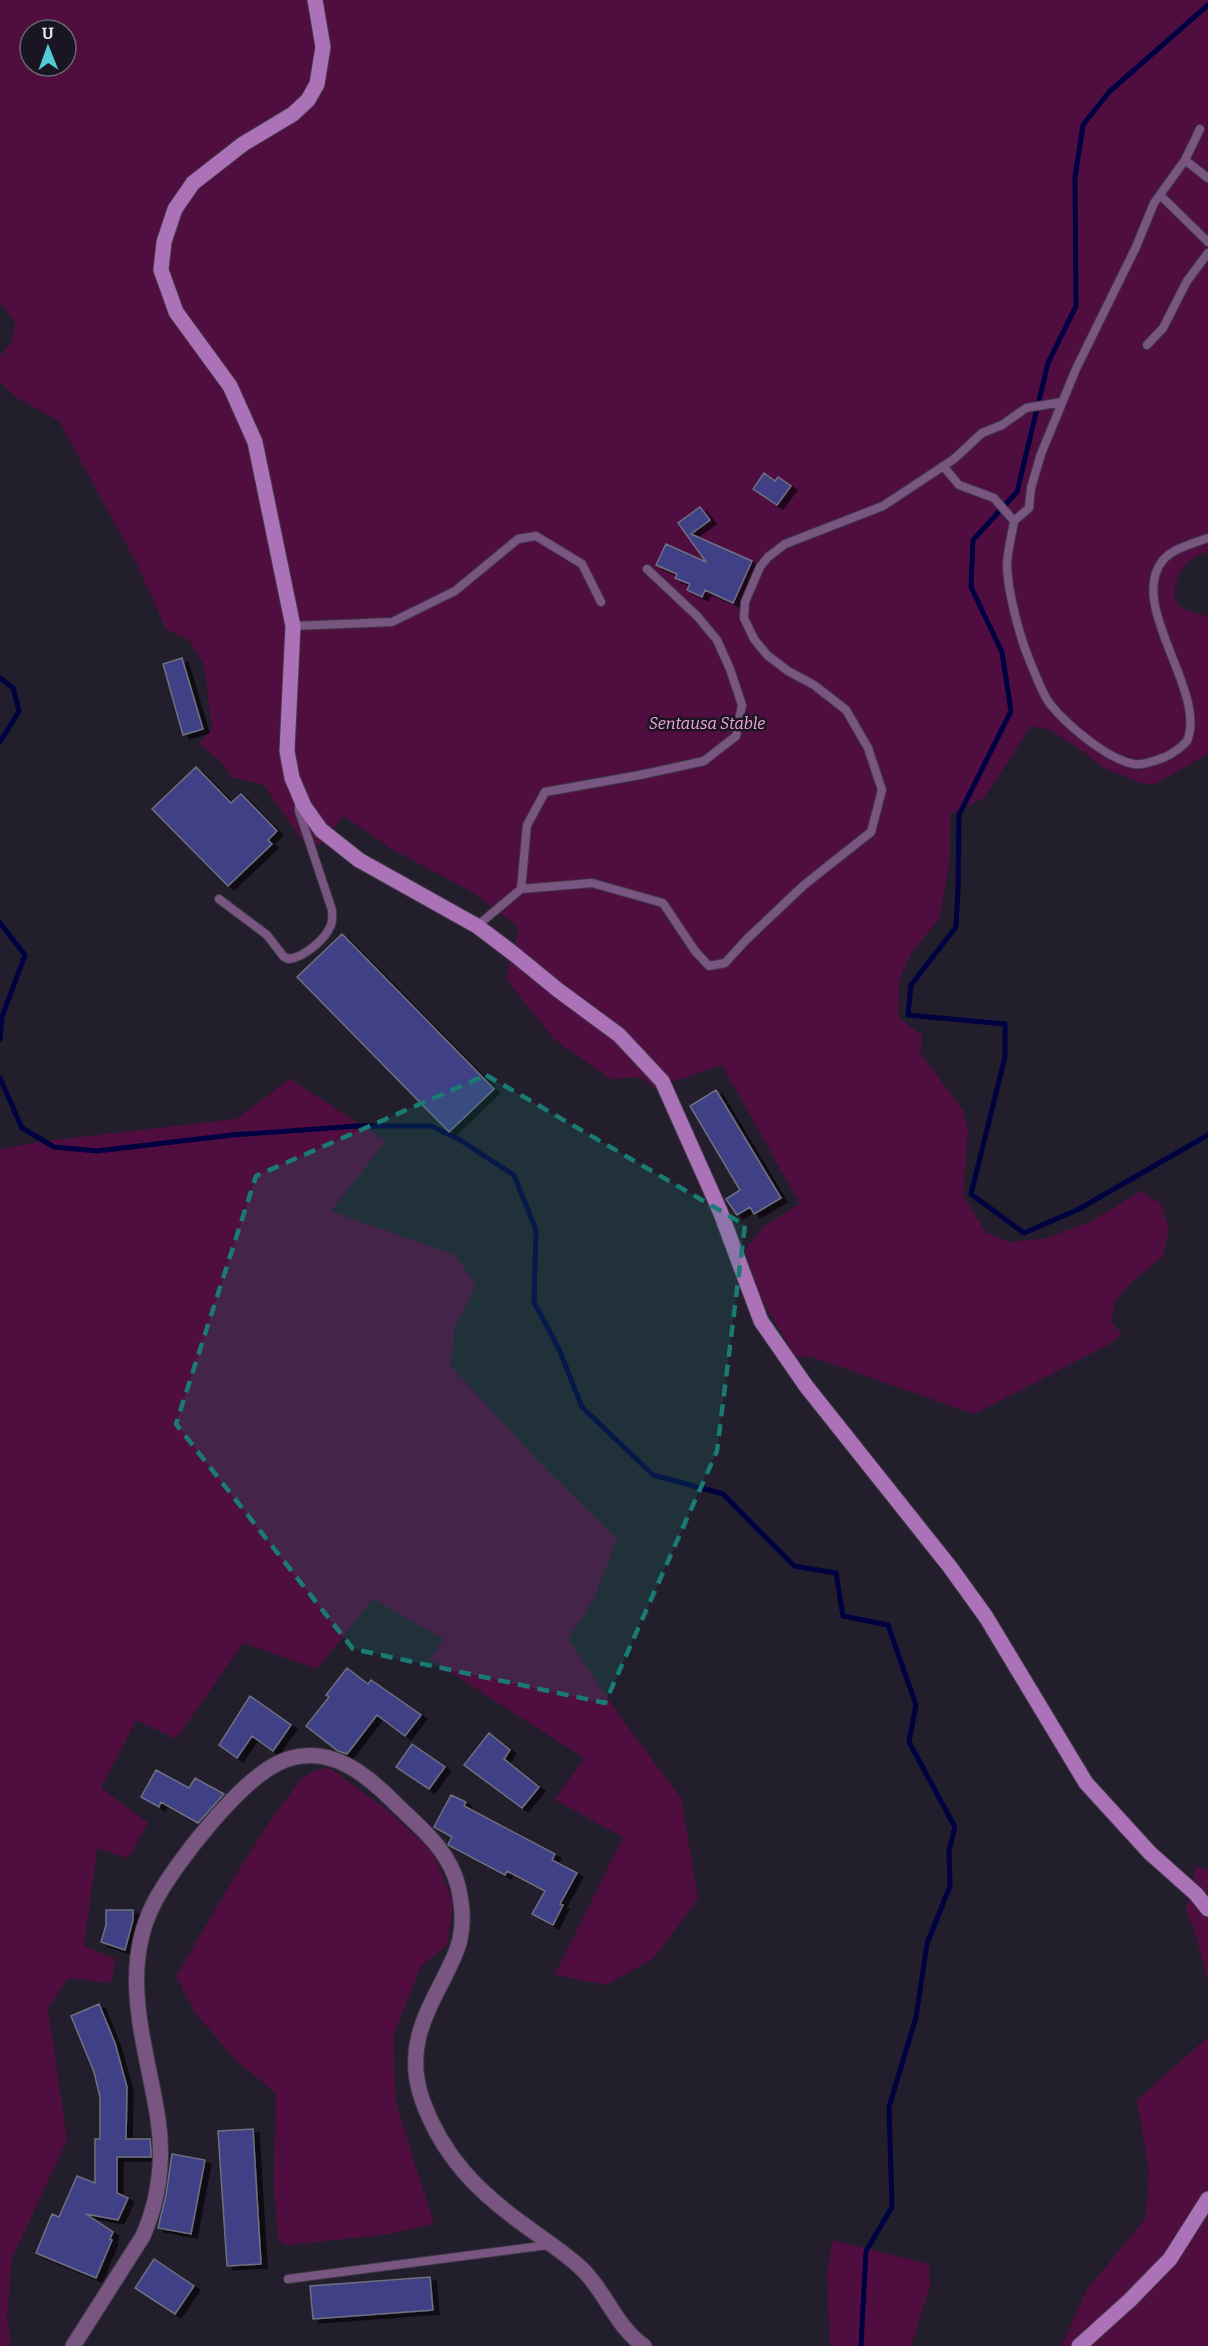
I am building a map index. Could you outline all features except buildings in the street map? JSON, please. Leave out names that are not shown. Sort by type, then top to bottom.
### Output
[{"type":"street","points":[[315,0],[323,46],[317,84],[308,100],[293,114],[243,144],[193,183],[175,209],[164,242],[161,270],[176,312],[230,386],[255,442],[293,626],[287,751],[292,778],[304,806],[321,830],[359,860],[477,926],[619,1035],[662,1081],[720,1211],[761,1321],[806,1386],[950,1567],[986,1617],[1086,1782],[1150,1853],[1196,1894],[1208,1909]]},
{"type":"street","points":[[73,2346],[143,2236],[150,2220],[159,2184],[158,2121],[137,2011],[135,1986],[138,1953],[145,1924],[154,1903],[181,1861],[224,1807],[264,1772],[281,1761],[297,1757],[329,1758],[362,1775],[441,1847],[459,1891],[463,1918],[460,1942],[417,2037],[417,2078],[421,2098],[440,2139],[454,2162],[468,2178],[512,2216],[569,2257],[594,2282],[628,2333],[644,2346]]},
{"type":"street","points":[[1079,2346],[1130,2300],[1170,2259],[1208,2199]]},
{"type":"lane","points":[[1011,518],[1029,508],[1031,488],[1041,454],[1076,369],[1136,247],[1154,202],[1185,160],[1200,129]]},
{"type":"lane","points":[[1185,160],[1208,178]]},
{"type":"lane","points":[[1160,195],[1208,242]]},
{"type":"lane","points":[[1147,345],[1163,328],[1187,281],[1208,253]]},
{"type":"lane","points":[[477,926],[521,889],[592,883],[663,903],[695,951],[709,966],[725,963],[804,885],[871,832],[882,790],[868,748],[846,710],[814,685],[788,671],[767,655],[754,639],[744,618],[745,602],[760,567],[775,551],[786,544],[883,506],[954,459],[982,433],[1002,425],[1026,408],[1062,402]]},
{"type":"lane","points":[[944,466],[959,485],[994,498],[1011,518],[1007,565],[1014,605],[1024,646],[1049,703],[1091,742],[1116,758],[1136,765],[1171,754],[1186,741],[1193,725],[1194,711],[1191,693],[1169,638],[1155,590],[1157,569],[1165,557],[1208,538]]},
{"type":"lane","points":[[293,626],[392,622],[455,591],[518,539],[536,536],[582,564],[601,602]]},
{"type":"lane","points":[[521,889],[527,825],[545,792],[640,776],[704,761],[735,736],[742,705],[717,640],[698,616],[647,569]]},
{"type":"lane","points":[[219,899],[267,935],[284,957],[289,959],[305,954],[329,929],[333,922],[332,910],[299,811],[298,793]]},
{"type":"lane","points":[[288,2279],[551,2244]]},
{"type":"highlighted area","points":[[486,1075],[745,1225],[717,1451],[605,1703],[353,1649],[176,1424],[256,1176]]},
{"type":"green space","name":"Sentausa Stable","points":[[0,0],[1208,0],[1208,551],[1192,559],[1184,567],[1178,578],[1175,597],[1181,607],[1208,617],[1208,754],[1155,784],[1145,784],[1103,768],[1088,755],[1050,730],[1031,726],[984,798],[950,814],[949,866],[939,919],[912,952],[899,980],[899,1018],[922,1035],[920,1053],[963,1110],[968,1131],[963,1194],[985,1232],[1009,1242],[1046,1238],[1090,1222],[1141,1191],[1160,1203],[1169,1228],[1163,1256],[1134,1280],[1115,1301],[1111,1322],[1122,1334],[1108,1345],[974,1414],[812,1357],[796,1357],[760,1296],[745,1250],[764,1226],[800,1204],[722,1065],[654,1088],[640,1077],[611,1079],[554,1039],[506,979],[519,928],[472,892],[392,849],[344,816],[319,845],[304,843],[264,785],[231,777],[226,767],[199,743],[212,729],[204,665],[189,640],[166,629],[137,564],[59,421],[17,398],[0,382],[0,356],[11,343],[15,322],[0,303]]},
{"type":"green space","points":[[290,1079],[386,1141],[331,1211],[455,1255],[476,1285],[455,1328],[450,1365],[538,1461],[617,1539],[593,1601],[568,1639],[621,1718],[681,1798],[698,1899],[654,1958],[606,1985],[555,1975],[623,1837],[555,1800],[584,1758],[430,1659],[444,1639],[373,1599],[317,1669],[243,1643],[176,1739],[136,1720],[101,1788],[148,1823],[128,1858],[97,1848],[84,1946],[116,1959],[111,1983],[68,1978],[48,2008],[67,2140],[12,2258],[7,2316],[11,2346],[0,2346],[0,1149],[38,1142],[236,1119]]},
{"type":"green space","points":[[330,1768],[382,1806],[431,1849],[453,1902],[447,1945],[421,1966],[393,2036],[396,2104],[434,2224],[383,2235],[287,2245],[278,2240],[274,2186],[276,2093],[238,2062],[195,2013],[176,1976],[240,1868],[300,1780],[315,1770]]},
{"type":"green space","points":[[1196,1866],[1208,1870],[1208,1982],[1194,1929],[1186,1910]]},
{"type":"green space","points":[[1208,2037],[1208,2346],[1061,2346],[1088,2288],[1146,2218],[1149,2172],[1137,2100]]},
{"type":"green space","points":[[832,2240],[929,2264],[930,2286],[911,2346],[830,2346],[827,2275]]},
{"type":"waterway","points":[[1208,5],[1109,92],[1083,125],[1075,177],[1076,306],[1048,363],[1017,492],[973,540],[971,587],[1002,652],[1011,711],[959,815],[956,927],[911,985],[908,1015],[1005,1024],[1005,1057],[971,1194],[1024,1233],[1079,1209],[1208,1135]]},
{"type":"waterway","points":[[0,678],[13,688],[19,711],[0,742]]},
{"type":"waterway","points":[[0,923],[25,955],[2,1017],[0,1039]]},
{"type":"waterway","points":[[0,1078],[22,1128],[54,1147],[97,1151],[232,1135],[357,1126],[431,1126],[460,1140],[514,1175],[536,1230],[534,1302],[559,1349],[582,1407],[653,1475],[723,1494],[794,1566],[836,1573],[843,1616],[888,1625],[916,1705],[909,1742],[955,1827],[949,1851],[950,1886],[927,1944],[916,2017],[889,2107],[892,2207],[866,2251],[861,2346]]}]
